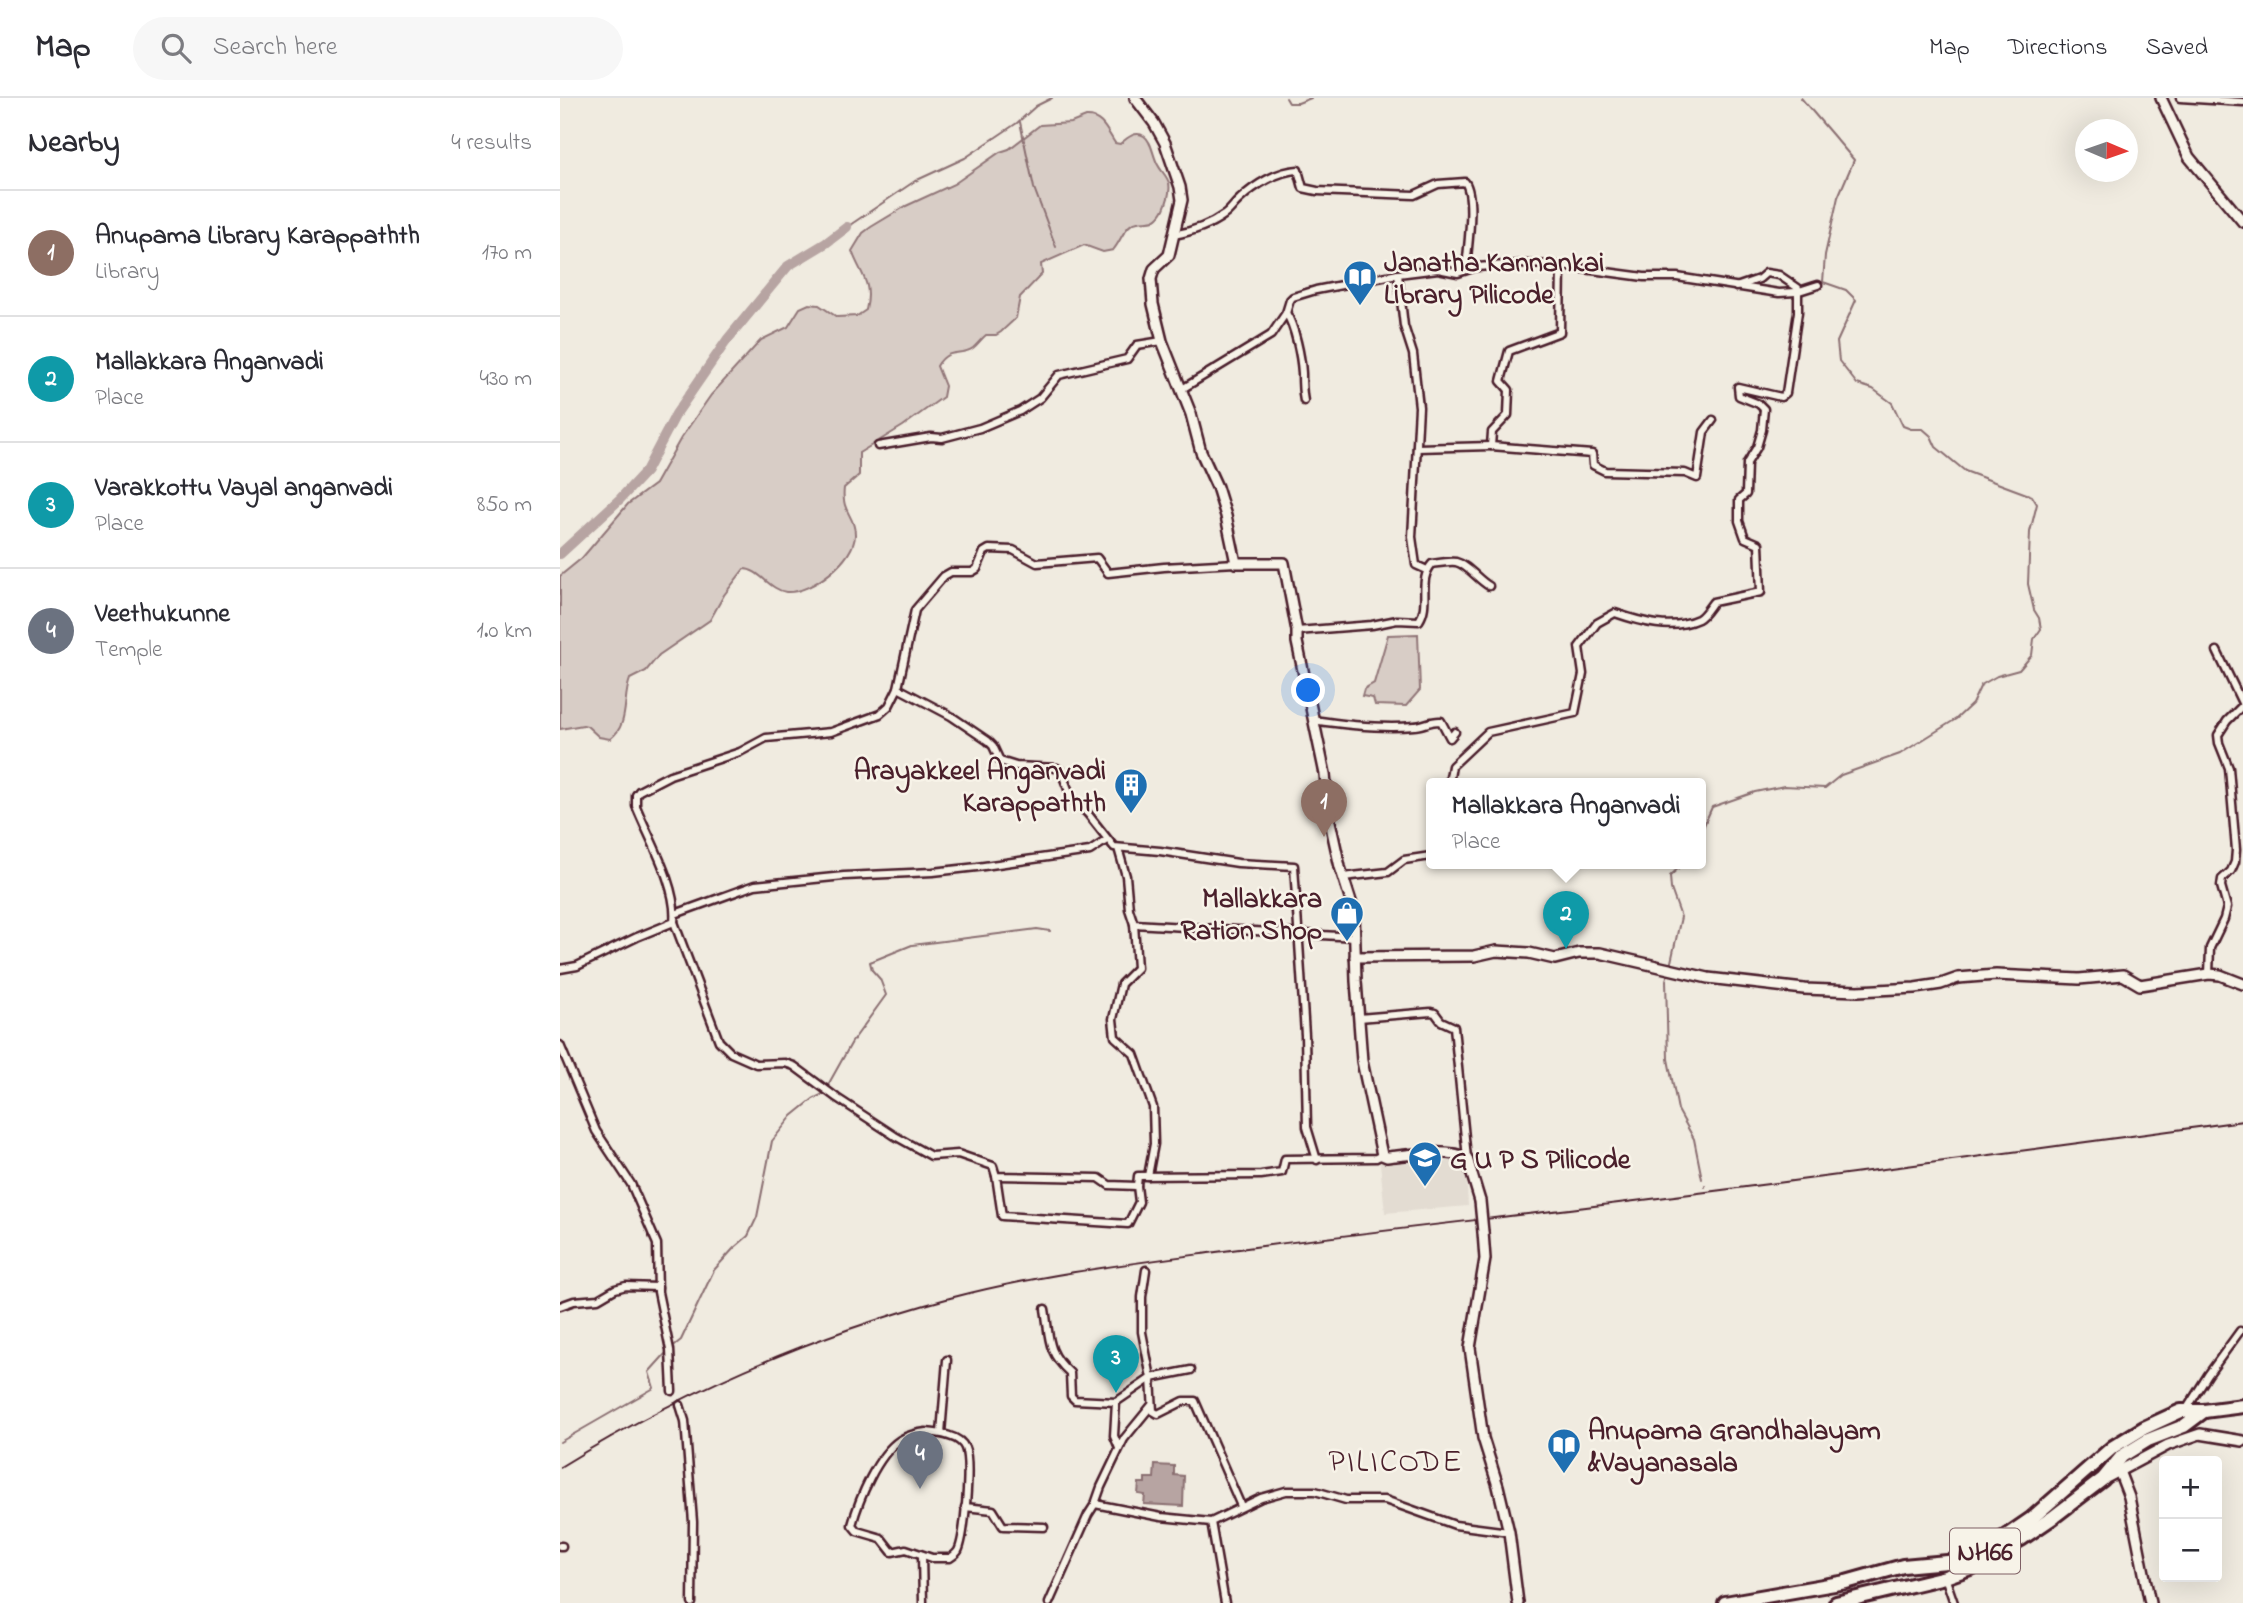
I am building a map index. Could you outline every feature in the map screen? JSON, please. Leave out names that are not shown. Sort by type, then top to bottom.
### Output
[{"type":"highway","name":"NH66","points":[[1725,1603],[1846,1582],[1903,1566],[1958,1561],[1977,1556],[2031,1519],[2113,1447],[2144,1428],[2181,1411],[2243,1406]]},
{"type":"highway","name":"NH66","points":[[1836,1603],[1945,1577],[1973,1567],[2021,1539],[2104,1479],[2122,1456],[2148,1440],[2184,1426],[2204,1411]]},
{"type":"street","points":[[1135,98],[1165,143],[1182,200],[1169,255],[1154,269],[1150,279],[1150,291],[1162,341],[1191,414],[1201,452],[1217,487],[1236,564]]},
{"type":"street","points":[[2161,98],[2189,157],[2243,222]]},
{"type":"street","points":[[2180,98],[2243,102]]},
{"type":"street","points":[[1172,235],[1210,223],[1225,215],[1251,189],[1268,179],[1294,170],[1298,170],[1303,188],[1317,191],[1414,195],[1438,184],[1465,182],[1470,191],[1470,238],[1466,270]]},
{"type":"street","points":[[1182,389],[1271,335],[1293,297],[1398,274],[1438,269],[1458,273],[1493,265],[1522,264],[1677,277],[1779,293],[1797,292],[1818,285]]},
{"type":"street","points":[[1491,446],[1492,432],[1507,415],[1509,390],[1501,381],[1509,351],[1560,332],[1561,266]]},
{"type":"street","points":[[1450,778],[1452,766],[1488,732],[1574,713],[1583,674],[1579,648],[1597,623],[1615,613],[1642,622],[1679,623],[1700,618],[1713,602],[1760,592],[1759,544],[1745,538],[1739,521],[1738,499],[1746,494],[1747,463],[1762,430],[1763,409],[1759,404],[1739,396],[1738,387],[1781,397],[1786,393],[1798,313],[1798,288],[1779,275],[1766,273],[1759,279],[1736,287]]},
{"type":"street","points":[[1398,274],[1404,326],[1413,354],[1419,407],[1412,537],[1416,565],[1427,570]]},
{"type":"street","points":[[1286,313],[1293,322],[1296,336],[1304,401]]},
{"type":"street","points":[[878,446],[931,437],[942,438],[980,428],[1020,411],[1040,398],[1059,375],[1081,368],[1115,363],[1126,359],[1137,345],[1162,341]]},
{"type":"street","points":[[1418,448],[1491,446],[1592,454],[1593,464],[1605,471],[1685,472],[1698,478],[1704,432],[1713,420]]},
{"type":"street","points":[[1382,1156],[1362,1061],[1353,911],[1329,817],[1325,774],[1297,642],[1284,563],[1164,567],[1108,573],[1097,558],[1037,563],[1013,550],[989,549],[984,552],[977,569],[972,572],[951,572],[944,576],[915,610],[898,688],[889,706],[880,714],[831,732],[766,738],[740,752],[670,775],[636,795],[636,806],[666,879],[675,914],[674,922],[719,1041],[731,1053],[756,1064],[785,1063],[794,1066],[837,1098],[931,1156],[958,1154],[993,1166],[1002,1216],[1128,1224],[1139,1202],[1138,1176],[1261,1175],[1282,1172],[1285,1159],[1376,1158],[1446,1153],[1467,1158]]},
{"type":"street","points":[[1297,631],[1372,625],[1397,620],[1419,621],[1425,612],[1424,587],[1427,570],[1432,564],[1454,562],[1464,566],[1489,586]]},
{"type":"street","points":[[2209,974],[2210,948],[2227,907],[2221,886],[2222,879],[2235,862],[2236,850],[2229,768],[2218,735],[2243,705],[2217,651]]},
{"type":"street","points":[[898,688],[951,716],[988,741],[1000,761],[1016,766],[1057,768],[1061,771],[1070,797],[1096,822],[1107,840],[1118,848],[1160,851],[1238,863],[1294,866],[1305,1035],[1307,1127],[1317,1160]]},
{"type":"street","points":[[1313,720],[1383,727],[1417,726],[1435,720],[1441,721],[1450,738],[1455,732]]},
{"type":"street","points":[[675,914],[755,885],[977,867],[1090,851],[1107,840]]},
{"type":"street","points":[[1118,848],[1126,876],[1138,968],[1121,984],[1113,1019],[1115,1037],[1134,1054],[1153,1107],[1154,1144],[1152,1167],[1148,1176]]},
{"type":"street","points":[[1343,877],[1388,872],[1404,860],[1426,857]]},
{"type":"street","points":[[560,969],[578,966],[674,922]]},
{"type":"street","points":[[1134,924],[1355,937]]},
{"type":"street","points":[[1355,957],[1474,956],[1496,951],[1529,953],[1555,959],[1600,953],[1708,978],[1804,989],[1858,991],[1915,988],[1958,978],[1996,975],[2070,979],[2123,975],[2140,985],[2209,974],[2220,975],[2243,984]]},
{"type":"street","points":[[1359,1018],[1431,1012],[1454,1027],[1467,1158],[1480,1201],[1485,1259],[1470,1348],[1483,1438],[1509,1532],[1518,1603]]},
{"type":"street","points":[[560,1045],[596,1131],[631,1184],[657,1244],[658,1287],[670,1352],[673,1391]]},
{"type":"street","points":[[996,1176],[1099,1178],[1109,1185],[1137,1186]]},
{"type":"street","points":[[1146,1270],[1142,1297],[1142,1332],[1151,1378],[1153,1411],[1158,1414],[1184,1401],[1195,1401],[1241,1506]]},
{"type":"street","points":[[560,1306],[574,1301],[598,1299],[626,1286],[658,1287]]},
{"type":"street","points":[[1045,1309],[1049,1344],[1058,1362],[1070,1373],[1071,1396],[1075,1400],[1116,1402],[1151,1378],[1191,1370]]},
{"type":"street","points":[[2186,1411],[2240,1331]]},
{"type":"street","points":[[941,1433],[947,1360]]},
{"type":"street","points":[[1116,1402],[1114,1436],[1119,1448]]},
{"type":"street","points":[[680,1405],[685,1421],[693,1521],[692,1603]]},
{"type":"street","points":[[1049,1603],[1119,1448],[1151,1406]]},
{"type":"street","points":[[941,1433],[965,1446],[965,1507],[959,1545],[955,1555],[945,1558],[922,1555],[906,1549],[892,1552],[881,1538],[857,1531],[852,1525],[864,1488],[891,1447],[913,1434],[941,1433]]},
{"type":"street","name":"NH66","points":[[2104,1479],[2168,1444],[2200,1434],[2243,1441]]},
{"type":"street","points":[[2119,1471],[2129,1497],[2150,1603]]},
{"type":"street","points":[[1095,1504],[1161,1517],[1211,1522],[1241,1506],[1286,1491],[1315,1491],[1346,1500],[1385,1500],[1455,1525],[1509,1532]]},
{"type":"street","points":[[965,1507],[993,1510],[1003,1525],[1044,1527]]},
{"type":"street","points":[[1211,1522],[1225,1603]]},
{"type":"street","points":[[922,1555],[923,1603]]},
{"type":"street","points":[[1945,1577],[1954,1603]]},
{"type":"shaded area","points":[[1086,117],[1100,122],[1115,143],[1120,144],[1137,134],[1147,138],[1156,162],[1169,183],[1168,197],[1160,215],[1153,220],[1129,226],[1113,250],[1103,252],[1084,245],[1041,264],[1042,274],[1020,297],[1016,318],[1001,332],[986,335],[968,351],[950,354],[942,360],[937,366],[945,386],[943,397],[859,453],[859,475],[844,488],[844,503],[853,522],[855,534],[853,544],[848,554],[830,573],[807,587],[786,592],[775,588],[755,572],[744,569],[724,595],[710,620],[659,655],[646,671],[630,679],[623,719],[610,739],[599,737],[583,725],[560,729],[560,576],[582,558],[628,504],[655,484],[681,438],[711,395],[761,340],[788,327],[800,308],[809,304],[819,305],[837,317],[857,316],[866,310],[867,285],[852,251],[863,233],[871,227],[906,206],[954,184],[1000,152],[1009,149],[1040,125],[1071,123]]},
{"type":"shaded area","points":[[1418,634],[1420,690],[1406,706],[1375,705],[1373,698],[1362,696],[1364,689],[1374,683],[1388,635]]},
{"type":"shaded area","name":"G U P S Pilicode","points":[[1454,1161],[1466,1171],[1468,1206],[1385,1213],[1380,1163]]},
{"type":"shaded area","points":[[1155,1465],[1174,1466],[1174,1475],[1184,1476],[1183,1506],[1144,1504],[1145,1495],[1138,1494],[1139,1483],[1145,1483],[1145,1478],[1154,1478]]},
{"type":"waterway","points":[[847,227],[915,181],[965,158],[1017,123],[1036,106],[1052,98]]},
{"type":"waterway","points":[[1286,98],[1289,103],[1311,98]]},
{"type":"waterway","points":[[1706,821],[1712,807],[1755,792],[1784,786],[1825,788],[1841,775],[1900,754],[1956,719],[1972,704],[1981,685],[1997,676],[2019,670],[2032,655],[2034,639],[2041,629],[2028,584],[2030,532],[2037,504],[2032,496],[1965,471],[1936,447],[1931,436],[1923,429],[1903,426],[1892,403],[1873,389],[1857,384],[1839,361],[1837,342],[1856,300],[1846,290],[1823,282],[1825,255],[1838,197],[1854,160],[1801,98]]},
{"type":"waterway","points":[[1020,122],[1034,188],[1056,247]]},
{"type":"waterway","points":[[560,554],[646,471],[676,414],[727,340],[788,266],[847,227]]},
{"type":"waterway","points":[[1671,962],[1681,917],[1671,889],[1670,876],[1678,869]]},
{"type":"waterway","points":[[828,1085],[852,1042],[886,995],[870,962],[912,945],[1037,929],[1050,931]]},
{"type":"waterway","points":[[1668,973],[1668,1059],[1678,1110],[1694,1139],[1702,1179]]},
{"type":"waterway","points":[[671,1348],[681,1340],[714,1270],[748,1236],[757,1217],[772,1141],[792,1116],[823,1094]]},
{"type":"waterway","points":[[560,1442],[654,1388],[649,1372],[667,1352]]},
{"type":"railway","points":[[560,1467],[652,1415],[798,1348],[899,1313],[1016,1283],[1260,1246],[1739,1188],[2243,1121]]},
{"type":"place","name":"Janatha Kannankai Library Pilicode","points":[[1360,307]]},
{"type":"place","name":"Arayakkeel Anganvadi Karappathth","points":[[1131,815]]},
{"type":"place","name":"Anupama Library Karappathth","points":[[1324,837]]},
{"type":"place","name":"Mallakkara Ration Shop","points":[[1347,943]]},
{"type":"place","name":"Mallakkara Anganvadi","points":[[1566,949]]},
{"type":"place","name":"G U P S Pilicode","points":[[1425,1188]]},
{"type":"place","name":"Varakkottu Vayal anganvadi","points":[[1116,1393]]},
{"type":"place","name":"Anupama Grandhalayam &Vayanasala","points":[[1564,1475]]},
{"type":"place","name":"Veethukunne","points":[[920,1489]]},
{"type":"district","name":"PILICODE","points":[[1396,1460]]}]
